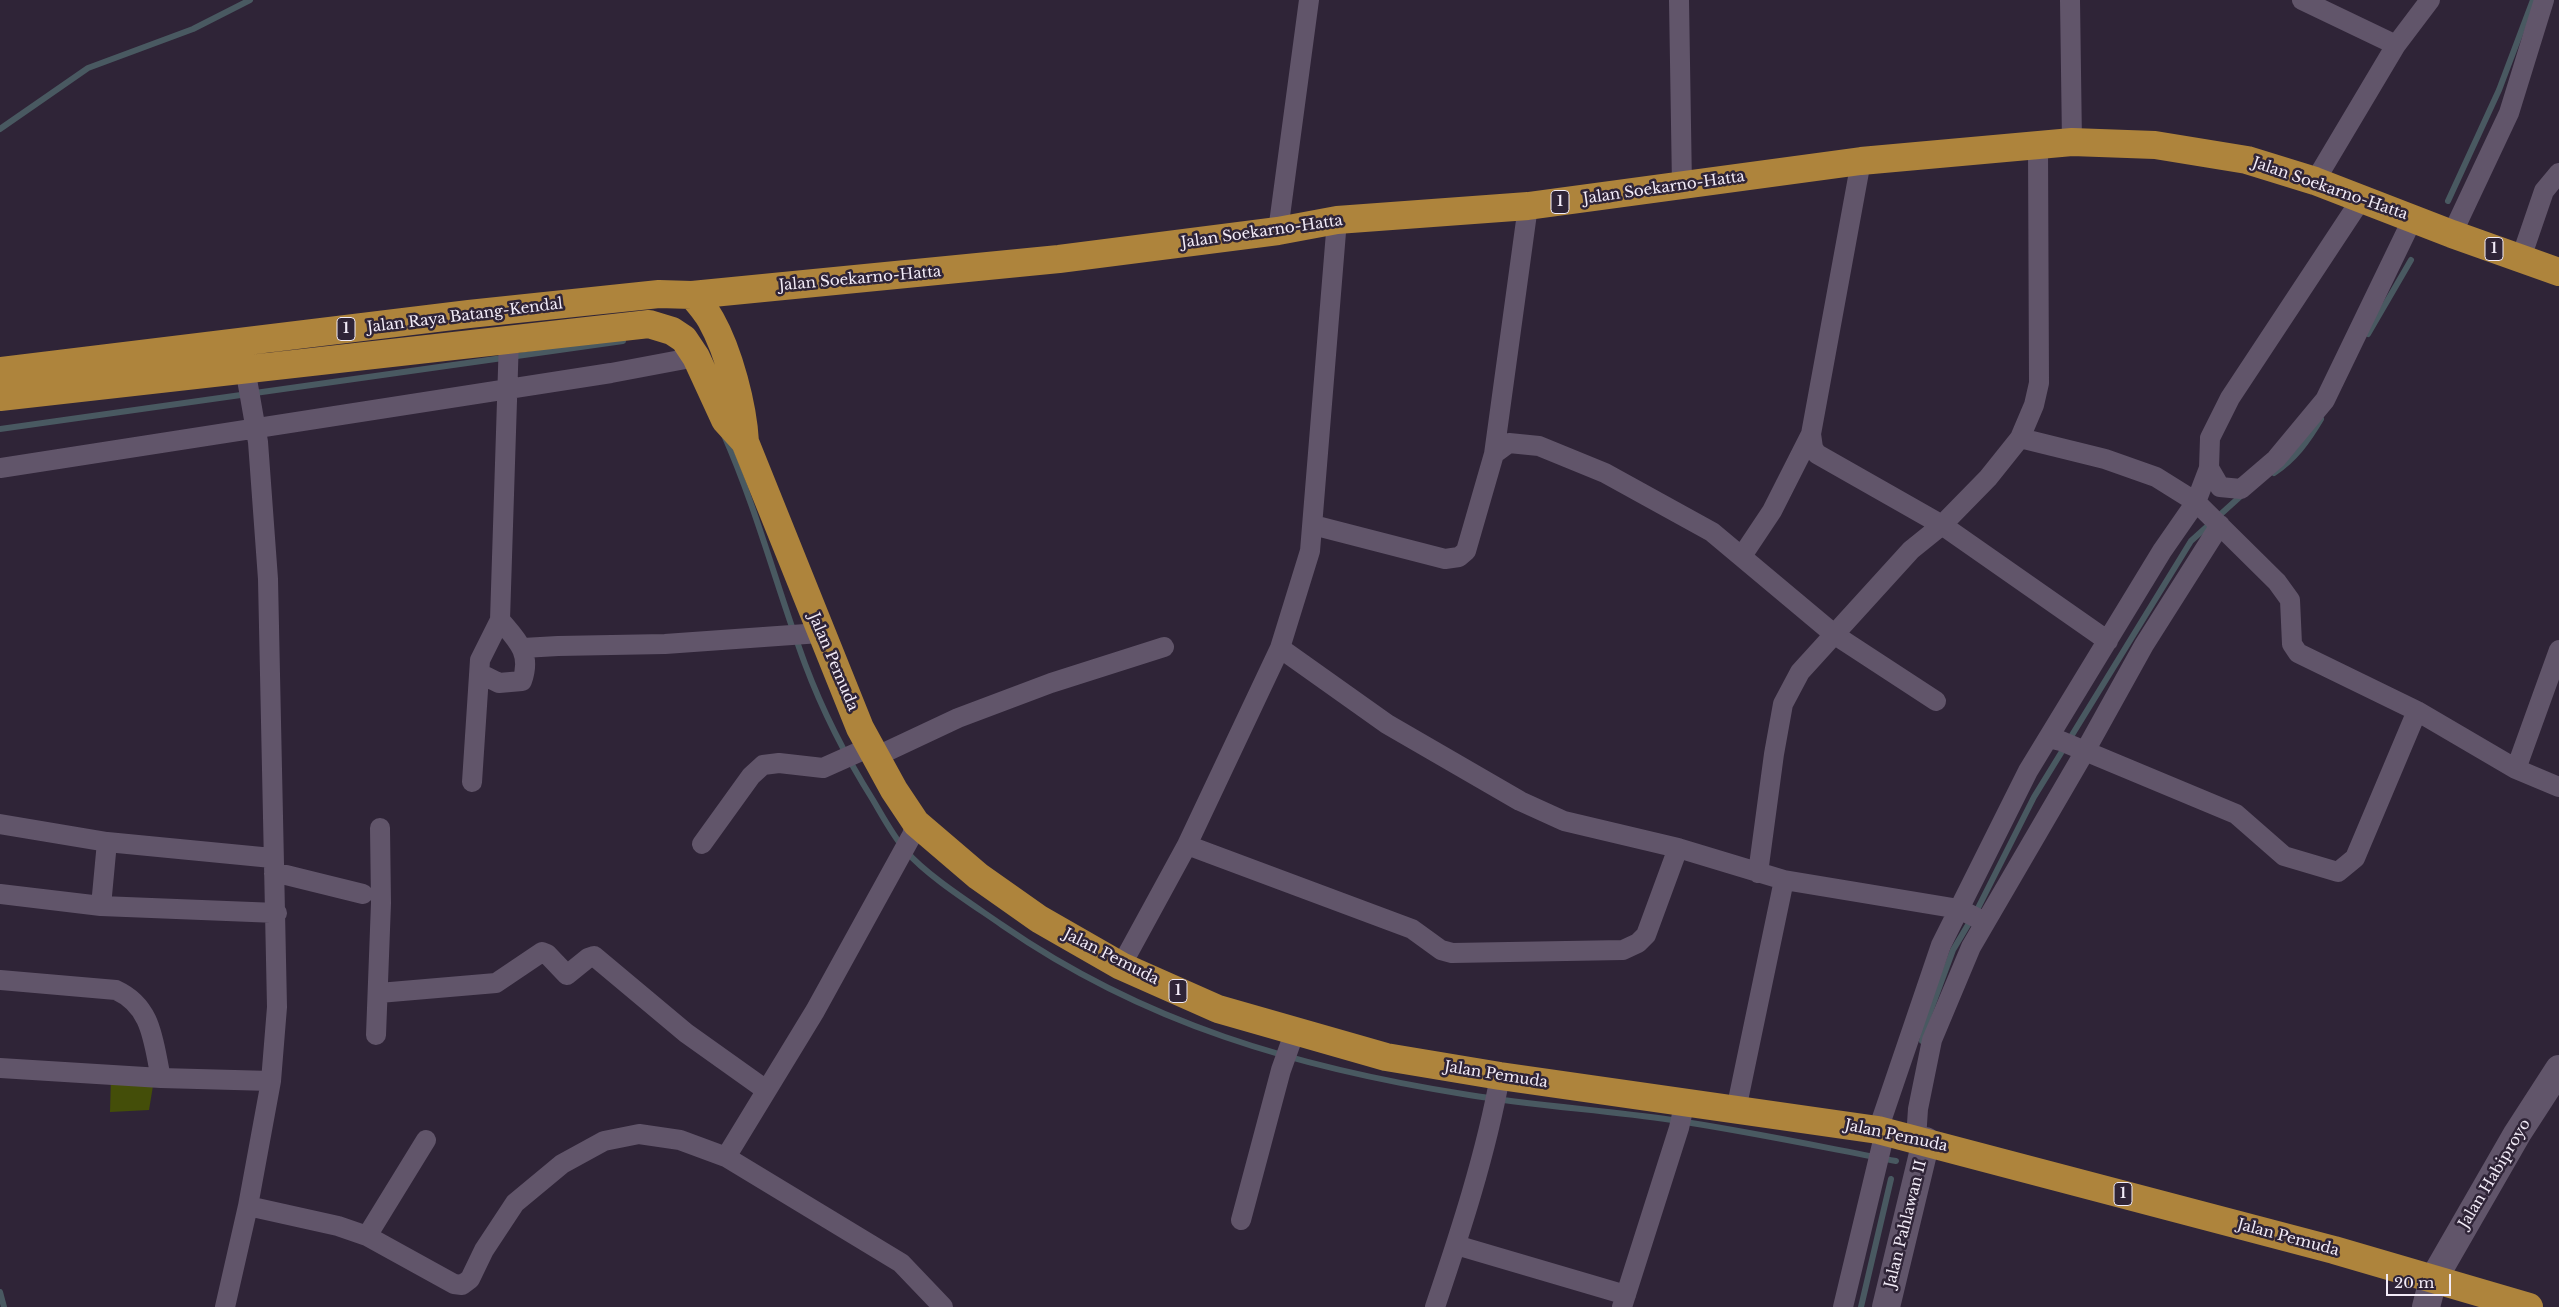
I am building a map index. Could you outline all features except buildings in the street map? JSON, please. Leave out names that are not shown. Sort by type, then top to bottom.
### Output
[{"type":"highway","name":"Jalan Soekarno-Hatta","points":[[692,295],[952,271],[1278,231],[1337,220],[1528,206],[1861,161],[2072,142],[2155,145],[2247,160],[2315,181],[2559,272]]},
{"type":"highway","name":"Jalan Raya Batang-Kendal","points":[[0,370],[469,314],[659,294],[692,295]]},
{"type":"highway","name":"Jalan Pemuda","points":[[692,295],[710,318],[718,333],[743,415],[745,442],[813,633],[868,752],[914,829],[1039,919],[1121,966],[1218,1009],[1293,1037],[1498,1084],[1682,1113],[1736,1110],[1896,1142],[2334,1250],[2529,1307]]},
{"type":"highway","name":"Jalan Raya Batang-Kendal","points":[[0,397],[509,343],[649,324]]},
{"type":"highway","name":"Jalan Pemuda","points":[[649,324],[672,331],[684,339],[696,357],[725,420],[745,442]]},
{"type":"main road","name":"Jalan Habiproyo","points":[[2426,1307],[2433,1280],[2517,1134],[2559,1069]]},
{"type":"main road","name":"Jalan Pahlawan II","points":[[1886,1307],[1896,1142]]},
{"type":"street","points":[[1278,231],[1309,0]]},
{"type":"street","points":[[1680,0],[1682,186]]},
{"type":"street","points":[[2070,0],[2072,142]]},
{"type":"street","points":[[2302,0],[2396,45]]},
{"type":"street","points":[[2315,181],[2396,45],[2430,0]]},
{"type":"street","points":[[2209,468],[2220,487],[2241,489],[2276,459],[2326,400],[2428,224],[2509,113],[2544,0]]},
{"type":"street","points":[[1758,873],[1774,754],[1783,704],[1800,672],[1911,550],[1942,526],[1988,478],[2020,438],[2034,405],[2039,383],[2038,146]]},
{"type":"street","points":[[1742,556],[1772,511],[1811,434],[1861,161]]},
{"type":"street","points":[[2522,258],[2544,191],[2559,173]]},
{"type":"street","points":[[1896,1142],[1918,1109],[1932,1040],[1971,947],[1973,915],[2028,771],[2068,746],[2108,641],[2162,551],[2196,502],[2209,468],[2210,438],[2230,398],[2362,198]]},
{"type":"street","points":[[1313,525],[1445,559],[1459,557],[1466,550],[1494,454],[1528,206]]},
{"type":"street","points":[[1121,966],[1187,845],[1280,648],[1310,551],[1337,220]]},
{"type":"street","points":[[472,782],[481,674],[480,660],[500,620],[509,343]]},
{"type":"street","points":[[0,468],[256,429],[508,380],[611,373],[696,357]]},
{"type":"street","points":[[225,1307],[248,1206],[271,1081],[277,1007],[277,913],[273,866],[268,578],[256,429],[245,370]]},
{"type":"street","points":[[1811,434],[1813,448],[1817,454],[1942,526],[2108,641]]},
{"type":"street","points":[[2020,438],[2105,459],[2156,477],[2196,502],[2277,582],[2290,600],[2292,644],[2298,653],[2417,711],[2516,769],[2559,787]]},
{"type":"street","points":[[1494,454],[1509,443],[1530,444],[1547,449],[1605,474],[1712,532],[1835,635],[1936,701]]},
{"type":"street","points":[[1843,1307],[1896,1142],[1941,945],[1973,915],[2068,746],[2144,645],[2218,524]]},
{"type":"street","points":[[481,674],[499,683],[522,682],[526,671],[524,648],[500,620]]},
{"type":"street","points":[[524,648],[665,644],[813,633]]},
{"type":"street","points":[[702,844],[751,776],[763,765],[779,763],[823,768],[1051,683],[1164,647]]},
{"type":"street","points":[[1280,648],[1387,724],[1520,800],[1564,821],[1678,848],[1784,880],[1973,915]]},
{"type":"street","points":[[2516,769],[2559,650]]},
{"type":"street","points":[[2068,746],[2236,814],[2284,856],[2338,872],[2355,858],[2417,711]]},
{"type":"street","points":[[0,824],[107,842],[273,866],[363,894]]},
{"type":"street","points":[[376,1035],[379,993],[380,828]]},
{"type":"street","points":[[726,1157],[814,1011],[914,829]]},
{"type":"street","points":[[101,906],[107,842]]},
{"type":"street","points":[[1187,845],[1412,928],[1441,950],[1488,954],[1623,950],[1638,943],[1646,935],[1678,848]]},
{"type":"street","points":[[1736,1110],[1784,880]]},
{"type":"street","points":[[0,894],[101,906],[277,913]]},
{"type":"street","points":[[379,993],[496,983],[542,952],[547,954],[566,975],[588,958],[594,956],[686,1032],[766,1090]]},
{"type":"street","points":[[0,980],[116,990],[128,995],[139,1004],[148,1020],[161,1078]]},
{"type":"street","points":[[1241,1220],[1282,1070],[1293,1037]]},
{"type":"street","points":[[0,1068],[161,1078],[271,1081]]},
{"type":"street","points":[[1435,1307],[1456,1244],[1492,1116],[1498,1084]]},
{"type":"street","points":[[1456,1244],[1624,1301],[1682,1113]]},
{"type":"street","points":[[248,1206],[338,1226],[366,1236],[454,1284],[462,1285],[470,1279],[484,1250],[514,1202],[562,1164],[604,1141],[639,1134],[680,1140],[726,1157],[900,1263],[943,1307]]},
{"type":"street","points":[[366,1236],[426,1140]]},
{"type":"green space","points":[[111,1076],[154,1080],[149,1110],[110,1112]]},
{"type":"waterway","points":[[0,129],[88,68],[193,29],[250,0]]},
{"type":"waterway","points":[[2448,201],[2499,90],[2533,0]]},
{"type":"waterway","points":[[2368,334],[2411,260]]},
{"type":"waterway","points":[[0,429],[623,341]]},
{"type":"waterway","points":[[2274,473],[2300,449],[2321,419]]},
{"type":"waterway","points":[[724,435],[747,492],[805,664],[819,699],[844,751],[892,833],[915,861],[938,880],[1056,960],[1111,990],[1225,1037],[1344,1071],[1494,1099],[1700,1124],[1896,1161]]},
{"type":"waterway","points":[[1922,1041],[1926,1023],[1953,950],[1978,908],[2034,797],[2191,541],[2243,494]]},
{"type":"waterway","points":[[1861,1307],[1891,1179]]},
{"type":"waterway","points":[[0,1292],[4,1307]]}]
